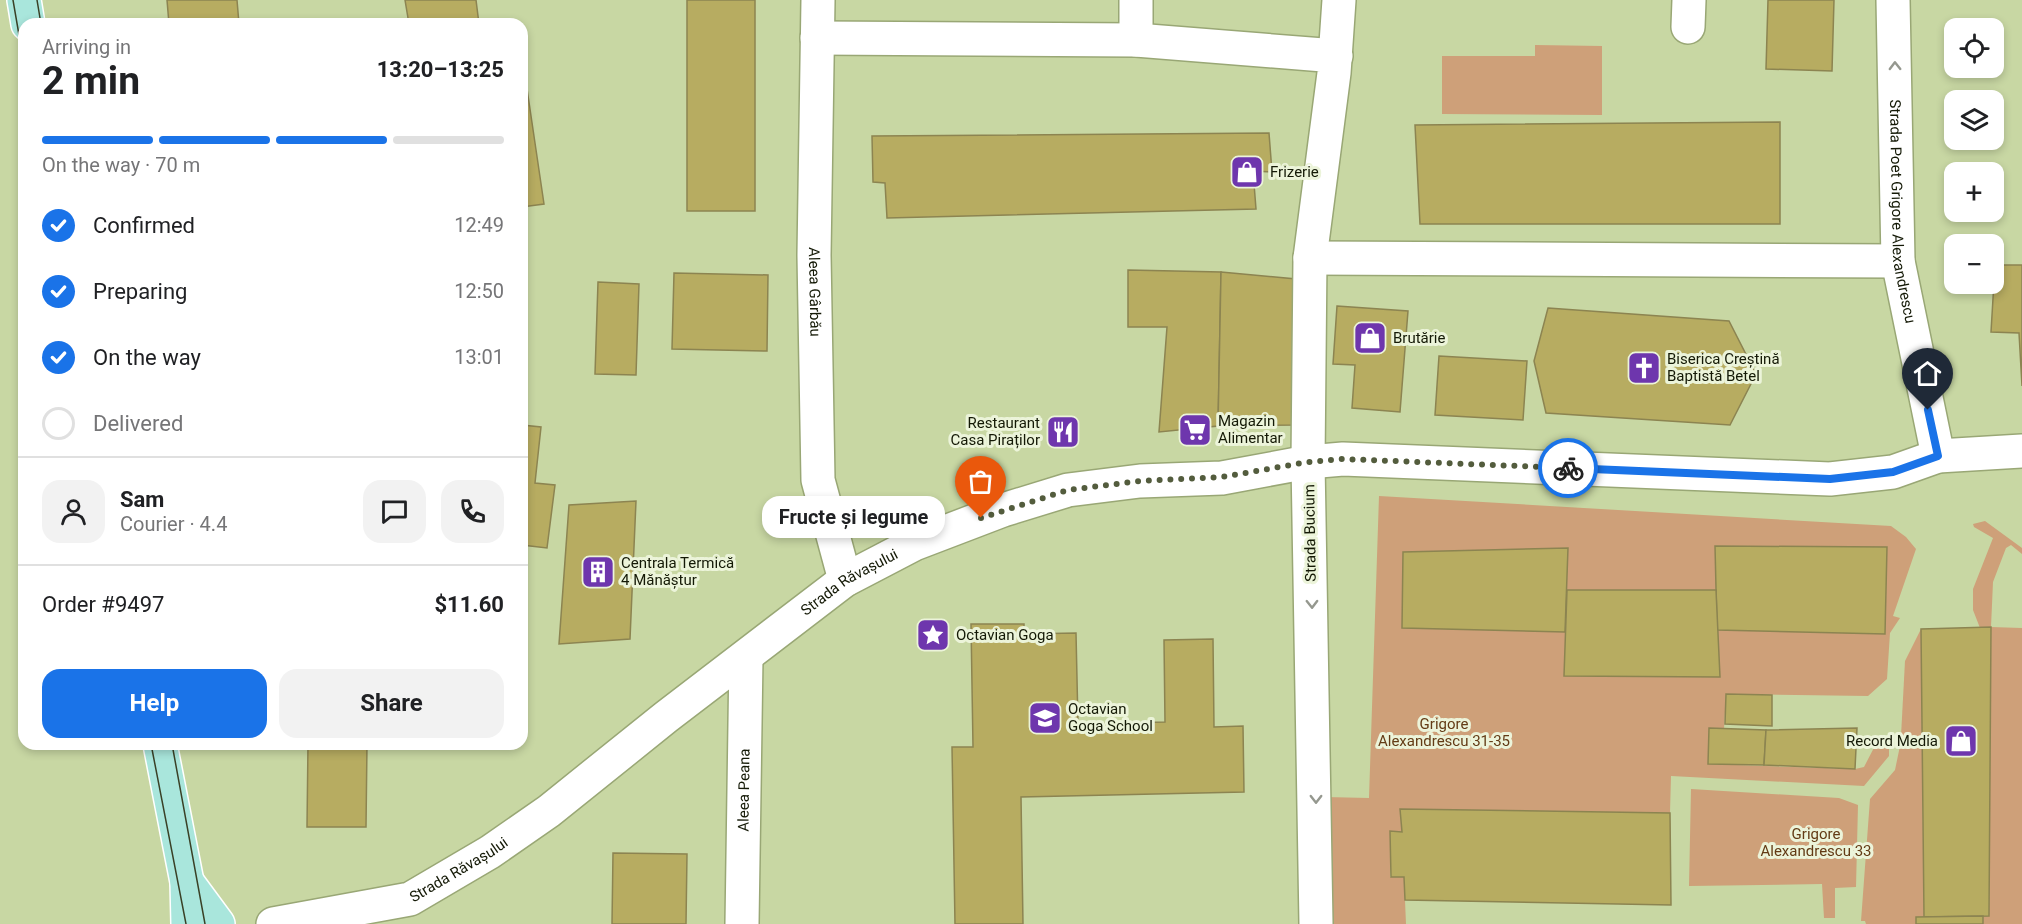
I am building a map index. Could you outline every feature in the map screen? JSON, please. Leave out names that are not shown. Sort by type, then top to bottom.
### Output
[{"type":"main road","points":[[24,0],[27,18]]},
{"type":"main road","points":[[161,750],[187,882],[188,924]]},
{"type":"main road","points":[[187,882],[218,924]]},
{"type":"street","name":"Aleea Gârbău","points":[[818,0],[814,255],[818,480],[845,580]]},
{"type":"street","points":[[1136,0],[1136,40]]},
{"type":"street","name":"Strada Bucium","points":[[1316,924],[1308,462],[1310,258],[1336,56],[1339,0]]},
{"type":"street","name":"Strada Poet Grigore Alexandrescu","points":[[1893,0],[1898,261],[1938,456]]},
{"type":"street","points":[[817,38],[1136,40],[1336,56]]},
{"type":"street","points":[[1310,258],[1898,261]]},
{"type":"street","name":"Strada Răvașului","points":[[273,924],[410,899],[490,852],[549,811],[666,717],[845,580],[914,544],[1003,510],[1068,490],[1140,481],[1222,477],[1308,462],[1343,459],[1830,479],[1893,472],[1938,456],[2022,450]]},
{"type":"street","name":"Aleea Peana","points":[[742,924],[746,657]]},
{"type":"green space","points":[[1535,45],[1602,46],[1602,115],[1442,114],[1442,56],[1535,56]]},
{"type":"green space","name":"Grigore Alexandrescu 31-35","points":[[1379,496],[1891,526],[1906,537],[1916,549],[1893,616],[1900,618],[1890,633],[1887,679],[1868,696],[1726,694],[1724,729],[1709,729],[1708,764],[1855,769],[1864,767],[1879,738],[1889,737],[1889,756],[1864,786],[1671,776],[1670,813],[1400,809],[1402,832],[1390,831],[1390,877],[1404,877],[1406,924],[1325,924],[1325,797],[1369,798]]},
{"type":"green space","points":[[1985,521],[2022,548],[2022,554],[2011,545],[2006,548],[1993,582],[1991,627],[2022,628],[2022,924],[1983,924],[1983,916],[1989,916],[1991,628],[1980,628],[1973,610],[1973,589],[1993,538],[1974,527],[1973,524]]},
{"type":"green space","points":[[1921,629],[1922,738],[1901,736],[1905,661]]},
{"type":"green space","points":[[1901,741],[1922,744],[1924,917],[1916,917],[1916,924],[1866,924],[1865,921],[1861,921],[1870,799],[1895,770]]},
{"type":"green space","name":"Grigore Alexandrescu 33","points":[[1691,789],[1839,798],[1858,805],[1856,887],[1835,888],[1835,918],[1824,918],[1822,884],[1689,886]]},
{"type":"building","points":[[167,0],[237,0],[238,18],[168,18]]},
{"type":"building","points":[[405,0],[476,0],[478,18],[408,18]]},
{"type":"building","points":[[687,0],[755,0],[755,211],[687,211]]},
{"type":"building","points":[[1768,0],[1834,0],[1832,71],[1766,69]]},
{"type":"building","points":[[528,96],[544,204],[528,206]]},
{"type":"building","points":[[1780,122],[1780,224],[1420,224],[1415,125]]},
{"type":"building","points":[[1269,133],[1272,172],[1253,171],[1256,209],[887,218],[885,183],[873,182],[872,136]]},
{"type":"building","points":[[2004,265],[2022,265],[2022,386],[2019,333],[1991,332],[1993,294],[2004,294]]},
{"type":"building","points":[[1128,270],[1221,272],[1218,426],[1159,432],[1167,327],[1128,327]]},
{"type":"building","points":[[1221,272],[1296,279],[1292,425],[1218,426]]},
{"type":"building","points":[[674,273],[768,275],[767,351],[672,349]]},
{"type":"building","points":[[598,282],[639,284],[636,375],[595,374]]},
{"type":"building","name":"Brutărie","points":[[1337,306],[1408,311],[1400,412],[1352,408],[1355,365],[1333,364]]},
{"type":"building","name":"Biserica Creștină Baptistă Betel","points":[[1548,308],[1729,321],[1756,374],[1730,425],[1546,413],[1534,361]]},
{"type":"building","points":[[1439,356],[1527,361],[1523,420],[1435,415]]},
{"type":"building","points":[[528,426],[541,427],[535,483],[555,485],[547,548],[528,546]]},
{"type":"building","name":"Centrala Termică 4 Mănăștur","points":[[636,501],[630,639],[559,644],[569,505]]},
{"type":"building","points":[[1715,546],[1887,547],[1885,634],[1717,630]]},
{"type":"building","points":[[1568,548],[1565,632],[1402,628],[1403,552]]},
{"type":"building","points":[[1567,590],[1716,590],[1720,677],[1564,676]]},
{"type":"building","points":[[971,624],[1024,624],[1024,634],[1076,633],[1078,724],[1165,722],[1164,640],[1213,639],[1214,727],[1243,726],[1244,792],[1021,797],[1023,924],[955,924],[952,747],[973,747]]},
{"type":"building","points":[[1991,627],[1989,916],[1924,917],[1921,629]]},
{"type":"building","points":[[1726,694],[1772,695],[1772,726],[1725,724]]},
{"type":"building","points":[[1709,728],[1766,730],[1764,765],[1708,764]]},
{"type":"building","points":[[1857,728],[1855,769],[1764,765],[1766,730]]},
{"type":"building","points":[[308,750],[367,750],[366,827],[307,827]]},
{"type":"building","points":[[1400,809],[1670,813],[1671,905],[1405,900],[1404,877],[1391,877],[1390,831],[1402,832]]},
{"type":"building","points":[[613,853],[687,854],[686,924],[612,924]]},
{"type":"building","points":[[1983,916],[1983,924],[1916,924],[1916,917]]},
{"type":"tram line","points":[[13,0],[18,29]]},
{"type":"tram line","points":[[37,0],[40,18]]},
{"type":"tram line","points":[[152,750],[186,924]]},
{"type":"tram line","points":[[173,750],[205,924]]},
{"type":"way so far","points":[[981,518],[1068,490],[1140,481],[1222,477],[1308,462],[1343,459],[1568,468]]},
{"type":"place","name":"Frizerie","points":[[1247,172]]},
{"type":"place","name":"Brutărie","points":[[1370,338]]},
{"type":"place","name":"Biserica Creștină Baptistă Betel","points":[[1644,368]]},
{"type":"place","name":"Magazin Alimentar","points":[[1195,430]]},
{"type":"place","name":"Restaurant Casa Piraților","points":[[1063,432]]},
{"type":"place","name":"Fructe și legume","points":[[981,518]]},
{"type":"place","name":"Centrala Termică 4 Mănăștur","points":[[598,572]]},
{"type":"place","name":"Octavian Goga","points":[[933,635]]},
{"type":"place","name":"Octavian Goga School","points":[[1045,718]]},
{"type":"place","name":"Record Media","points":[[1961,741]]},
{"type":"route","points":[[1568,468],[1830,479],[1893,472],[1938,456],[1928,410]]}]
